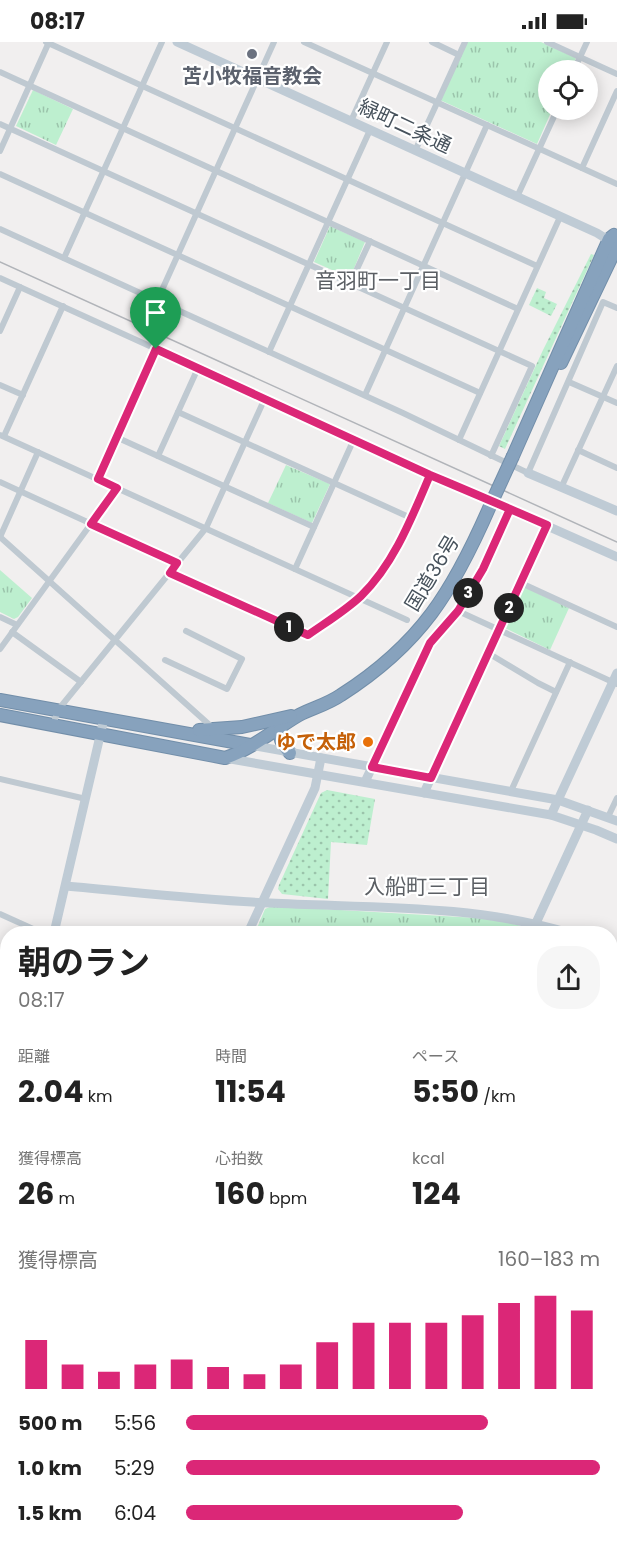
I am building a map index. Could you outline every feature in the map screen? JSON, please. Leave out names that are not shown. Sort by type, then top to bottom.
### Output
[{"type":"highway","name":"国道36号","points":[[537,403],[568,349],[613,261],[615,238]]},
{"type":"highway","name":"国道36号","points":[[225,758],[302,713],[338,697],[367,678],[427,622],[458,576],[561,345],[615,238]]},
{"type":"highway","name":"国道36号","points":[[0,700],[248,746]]},
{"type":"highway","name":"国道36号","points":[[168,730],[242,728],[302,713]]},
{"type":"highway","points":[[0,715],[225,758]]},
{"type":"highway","points":[[248,746],[250,733],[263,722]]},
{"type":"highway","points":[[282,725],[279,733],[281,742],[290,753]]},
{"type":"street","points":[[0,151],[48,42],[537,266]]},
{"type":"street","points":[[64,258],[162,42]]},
{"type":"street","name":"緑町二条通","points":[[177,42],[560,217],[615,238]]},
{"type":"street","points":[[157,301],[274,42]]},
{"type":"street","points":[[304,42],[617,184]]},
{"type":"street","points":[[351,121],[387,42]]},
{"type":"street","points":[[432,42],[459,55]]},
{"type":"street","points":[[415,151],[465,42]]},
{"type":"street","points":[[547,42],[617,74]]},
{"type":"street","points":[[579,60],[587,42]]},
{"type":"street","points":[[0,72],[518,309]]},
{"type":"street","points":[[582,168],[617,91]]},
{"type":"street","points":[[517,197],[552,120]]},
{"type":"street","points":[[0,124],[532,366],[491,456]]},
{"type":"street","points":[[364,395],[487,125]]},
{"type":"street","points":[[269,352],[370,130]]},
{"type":"street","points":[[0,174],[480,393]]},
{"type":"street","points":[[459,441],[560,217]]},
{"type":"street","points":[[0,229],[364,395],[561,488],[617,511]]},
{"type":"street","points":[[350,284],[370,241]]},
{"type":"street","points":[[0,278],[430,475],[617,557]]},
{"type":"street","points":[[0,331],[20,287]]},
{"type":"street","points":[[528,472],[603,302],[617,308]]},
{"type":"street","points":[[63,306],[2,436],[407,620]]},
{"type":"street","points":[[98,479],[156,349]]},
{"type":"street","points":[[561,488],[617,366]]},
{"type":"street","points":[[158,456],[198,368]]},
{"type":"street","points":[[569,382],[617,403]]},
{"type":"street","points":[[0,385],[23,395]]},
{"type":"street","points":[[53,725],[58,711],[206,528],[265,398]]},
{"type":"street","points":[[178,412],[411,518]]},
{"type":"street","points":[[116,437],[314,527]]},
{"type":"street","points":[[295,569],[354,439]]},
{"type":"street","points":[[578,450],[617,468]]},
{"type":"street","points":[[39,452],[0,537],[216,730]]},
{"type":"street","points":[[170,573],[308,635],[359,598],[386,564],[411,518],[430,475]]},
{"type":"street","points":[[0,483],[177,563]]},
{"type":"street","points":[[0,649],[117,488]]},
{"type":"street","points":[[365,783],[430,643],[458,611],[483,569],[510,509]]},
{"type":"street","points":[[424,793],[547,525]]},
{"type":"street","points":[[521,583],[617,627]]},
{"type":"street","points":[[458,611],[615,683]]},
{"type":"street","points":[[0,617],[17,625]]},
{"type":"street","points":[[165,660],[228,689],[242,658],[186,631]]},
{"type":"street","points":[[12,632],[81,682]]},
{"type":"street","points":[[488,653],[556,692]]},
{"type":"street","points":[[511,792],[570,662]]},
{"type":"street","points":[[551,816],[615,683],[617,673]]},
{"type":"street","points":[[56,926],[104,719]]},
{"type":"street","points":[[248,746],[558,800],[613,819],[617,798]]},
{"type":"street","points":[[248,746],[256,763]]},
{"type":"street","points":[[225,758],[551,816],[617,839]]},
{"type":"street","points":[[252,926],[315,788],[321,758]]},
{"type":"street","points":[[0,779],[86,799]]},
{"type":"street","points":[[536,923],[588,810]]},
{"type":"street","points":[[66,886],[263,903],[412,909],[505,917],[546,926]]},
{"type":"street","points":[[0,914],[27,926]]},
{"type":"green space","points":[[466,42],[541,42],[576,58],[575,60],[538,60],[538,120],[548,120],[537,144],[440,100]]},
{"type":"green space","points":[[33,90],[73,109],[56,145],[16,126]]},
{"type":"green space","points":[[330,226],[365,242],[350,278],[314,262]]},
{"type":"green space","points":[[591,254],[594,255],[505,449],[499,446],[543,350]]},
{"type":"green space","points":[[537,288],[546,292],[544,298],[557,304],[551,316],[529,305]]},
{"type":"green space","points":[[286,465],[330,484],[312,523],[268,503]]},
{"type":"green space","points":[[0,570],[32,598],[14,619],[0,612]]},
{"type":"green space","points":[[522,586],[569,608],[550,650],[505,628]]},
{"type":"green space","points":[[327,790],[375,799],[367,845],[331,842],[328,899],[282,894],[278,889],[279,885],[321,793]]},
{"type":"green space","points":[[272,906],[477,918],[522,926],[258,926],[265,909]]},
{"type":"railway","points":[[0,262],[617,542]]},
{"type":"place","name":"苫小牧福音教会","points":[[252,54]]},
{"type":"place","name":"ゆで太郎","points":[[368,742]]},
{"type":"district","name":"音羽町一丁目","points":[[378,280]]},
{"type":"district","name":"入船町三丁目","points":[[427,886]]},
{"type":"route","points":[[156,349],[98,479],[117,488],[91,524],[177,563],[170,573],[308,635],[359,598],[373,583],[411,518],[430,475],[474,494],[510,509],[547,525],[431,778],[372,767],[430,643],[458,611],[483,569],[510,509],[430,475],[156,349]]}]
